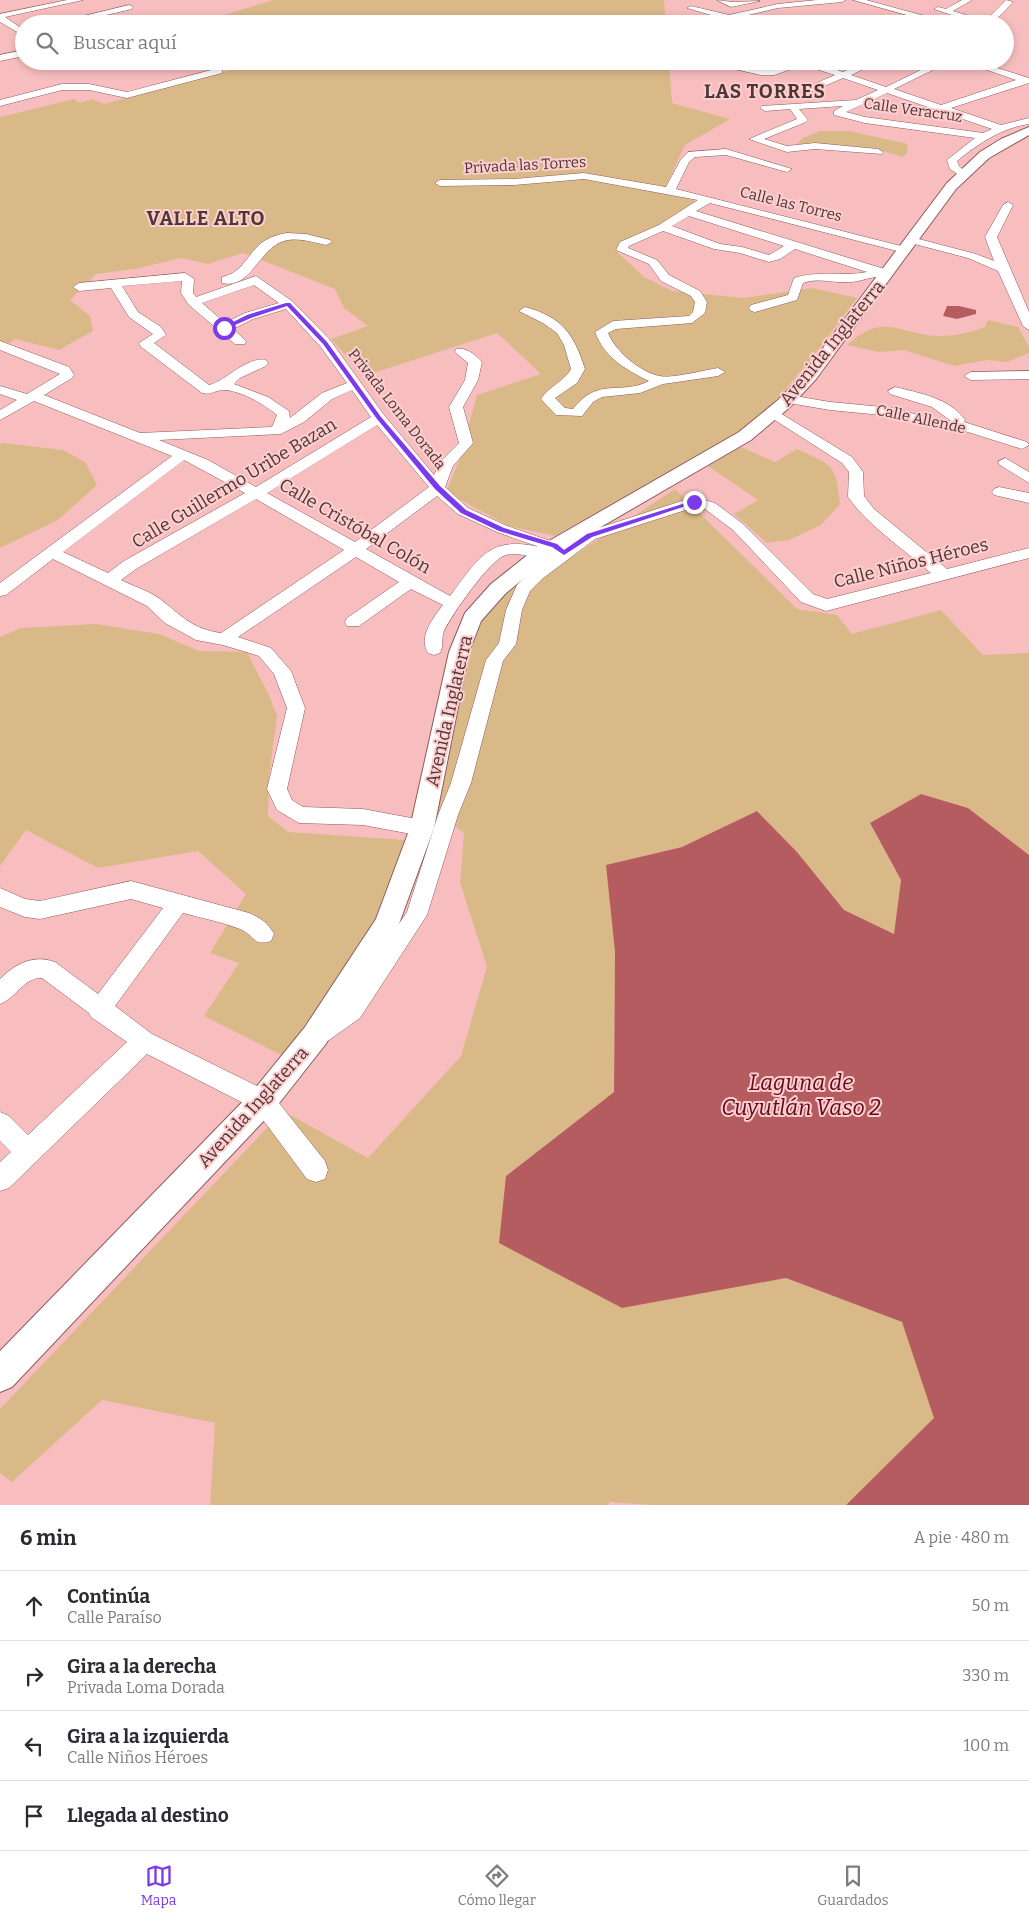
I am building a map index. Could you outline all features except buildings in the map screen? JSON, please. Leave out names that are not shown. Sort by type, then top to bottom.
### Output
[{"type":"main road","name":"Avenida Inglaterra","points":[[0,1375],[263,1101],[315,1036],[387,924],[422,828],[459,652],[472,618],[498,589],[554,550],[745,436],[776,414],[818,365],[884,273],[908,245],[945,193],[962,174],[987,152],[1007,139],[1029,130]]},
{"type":"street","points":[[0,17],[79,0]]},
{"type":"street","points":[[97,15],[132,9],[114,0]]},
{"type":"street","points":[[721,0],[731,5],[762,0]]},
{"type":"street","points":[[766,0],[778,6]]},
{"type":"street","points":[[740,15],[778,6],[842,0]]},
{"type":"street","points":[[857,0],[920,15]]},
{"type":"street","points":[[946,12],[968,0]]},
{"type":"street","points":[[996,15],[1009,2]]},
{"type":"street","points":[[52,6],[72,15]]},
{"type":"street","points":[[928,6],[956,15]]},
{"type":"street","points":[[692,8],[717,15]]},
{"type":"street","points":[[0,17],[15,27]]},
{"type":"street","points":[[7,35],[15,34]]},
{"type":"street","points":[[0,58],[15,55]]},
{"type":"street","points":[[750,70],[761,72],[780,70]]},
{"type":"street","points":[[831,70],[1003,129]]},
{"type":"street","points":[[808,90],[857,70]]},
{"type":"street","points":[[765,108],[861,102],[927,70]]},
{"type":"street","points":[[993,70],[1027,81]]},
{"type":"street","points":[[0,102],[62,87],[89,87],[127,95],[219,71]]},
{"type":"street","points":[[907,124],[943,107],[1027,81]]},
{"type":"street","name":"Calle Veracruz","points":[[861,102],[837,113],[865,120],[907,124],[984,136]]},
{"type":"street","points":[[792,106],[803,120],[754,139],[787,149],[815,146],[878,152]]},
{"type":"street","points":[[962,174],[954,167],[952,160],[971,143],[984,136],[1029,121]]},
{"type":"street","points":[[669,192],[685,161],[692,154],[711,151],[726,152],[787,168]]},
{"type":"street","name":"Privada las Torres","points":[[440,183],[514,182],[584,176],[669,192]]},
{"type":"street","name":"Calle las Torres","points":[[669,192],[708,199],[908,245],[972,256],[1003,269]]},
{"type":"street","points":[[659,382],[618,359],[609,348],[601,332],[613,325],[680,322],[692,319],[699,313],[701,302],[696,294],[664,278],[653,262],[622,250],[624,244],[663,227],[708,199]]},
{"type":"street","points":[[1008,205],[991,237],[1003,269],[1029,326]]},
{"type":"street","points":[[688,212],[884,273]]},
{"type":"street","points":[[758,233],[784,218]]},
{"type":"street","points":[[663,227],[718,247],[742,250],[769,259],[776,258],[794,244]]},
{"type":"street","points":[[190,297],[207,284],[240,276],[249,268],[263,247],[282,237],[302,235],[326,242]]},
{"type":"street","points":[[755,308],[793,297],[798,281],[808,277],[851,279],[884,273]]},
{"type":"street","points":[[79,287],[185,277],[188,279],[190,297],[240,341]]},
{"type":"street","points":[[190,297],[256,280]]},
{"type":"street","name":"Privada Loma Dorada","points":[[256,280],[288,304],[325,343],[379,418],[437,488],[463,511],[554,550]]},
{"type":"street","points":[[115,284],[133,314],[157,330],[160,335],[145,343],[208,390],[225,385],[235,375],[261,363]]},
{"type":"street","points":[[224,328],[249,316],[288,304]]},
{"type":"street","points":[[525,311],[545,318],[562,328],[572,347],[578,369],[572,380],[551,394],[548,399],[561,412],[577,413],[591,397],[606,392],[638,391],[649,388],[659,382],[718,372]]},
{"type":"street","points":[[0,345],[64,370],[67,375],[0,416]]},
{"type":"street","points":[[224,639],[356,548],[437,488],[446,464],[466,443],[456,407],[476,370],[475,362],[461,352]]},
{"type":"street","points":[[971,376],[1029,375]]},
{"type":"street","points":[[133,437],[276,431],[299,419],[334,392],[355,384]]},
{"type":"street","points":[[225,385],[254,394],[273,404],[284,414],[282,424],[276,431]]},
{"type":"street","name":"Calle Cristóbal Colón","points":[[0,390],[31,398],[183,454],[356,548],[454,604]]},
{"type":"street","points":[[895,391],[937,404],[951,412],[958,420],[956,424]]},
{"type":"street","name":"Calle Allende","points":[[789,399],[830,406],[894,412],[943,426],[956,424],[1022,445]]},
{"type":"street","points":[[776,414],[847,460],[856,472],[856,497],[869,512],[944,576]]},
{"type":"street","name":"Calle Guillermo Uribe Bazan","points":[[108,581],[130,565],[256,493],[379,418]]},
{"type":"street","points":[[0,592],[183,454]]},
{"type":"street","points":[[1005,462],[1029,479]]},
{"type":"street","points":[[999,492],[1029,498]]},
{"type":"street","name":"Calle Niños Héroes","points":[[554,550],[589,536],[694,502],[710,506],[738,527],[807,598],[826,605],[944,576],[1029,552]]},
{"type":"street","points":[[434,649],[434,634],[487,559],[502,550],[554,550]]},
{"type":"street","points":[[315,1036],[352,1011],[416,915],[448,815],[462,783],[495,660],[507,644],[514,610],[523,589],[554,550]]},
{"type":"street","points":[[53,553],[154,602],[171,619],[202,636],[224,639],[266,652],[282,671],[296,708],[277,789],[284,805],[299,815],[363,817],[422,828]]},
{"type":"street","points":[[353,622],[411,581]]},
{"type":"street","points":[[0,897],[14,905],[39,910],[112,892],[131,890],[249,922],[264,934]]},
{"type":"street","points":[[99,1010],[178,904]]},
{"type":"street","points":[[0,994],[23,972],[34,967],[47,969],[99,1010],[144,1041],[263,1101],[316,1170]]},
{"type":"street","points":[[0,1179],[144,1041]]},
{"type":"street","points":[[0,1124],[28,1152]]},
{"type":"shaded area","points":[[273,0],[664,0],[665,15],[224,15]]},
{"type":"shaded area","points":[[231,70],[670,70],[672,103],[730,119],[685,145],[663,192],[696,201],[653,229],[621,242],[616,251],[644,277],[672,291],[744,298],[812,288],[857,298],[808,363],[769,408],[739,432],[555,536],[509,526],[446,492],[459,461],[477,395],[541,374],[497,333],[364,376],[331,339],[368,326],[344,308],[335,289],[243,253],[208,264],[181,258],[135,269],[96,274],[70,300],[90,316],[93,331],[59,350],[15,339],[0,350],[0,117],[74,99],[80,103],[92,99],[104,104]]},
{"type":"shaded area","points":[[820,131],[849,131],[908,144],[907,153],[903,157],[879,150],[797,144],[803,138]]},
{"type":"shaded area","points":[[988,320],[1018,327],[1029,347],[1029,353],[1007,362],[988,360],[954,366],[904,350],[879,352],[847,345],[868,330],[877,328],[886,327],[927,335],[949,336],[985,327]]},
{"type":"shaded area","points":[[0,444],[63,450],[85,462],[97,485],[58,520],[0,548]]},
{"type":"shaded area","points":[[741,447],[775,462],[797,449],[825,463],[834,473],[837,480],[840,504],[821,525],[789,540],[767,543],[734,514],[758,500],[708,466]]},
{"type":"shaded area","points":[[675,489],[797,609],[837,615],[852,634],[941,610],[983,655],[1029,653],[1029,855],[968,808],[921,794],[870,823],[901,880],[894,934],[844,910],[797,852],[757,811],[682,847],[607,865],[615,952],[614,1092],[506,1176],[622,1308],[786,1278],[902,1322],[935,1418],[846,1505],[652,1505],[610,1502],[607,1505],[210,1505],[215,1423],[102,1400],[12,1482],[0,1473],[0,1409],[283,1111],[368,1158],[461,1056],[487,967],[460,882],[464,833],[437,813],[470,655],[480,622],[508,590],[543,560],[570,558]]},
{"type":"shaded area","points":[[96,624],[159,634],[199,651],[247,652],[269,695],[277,716],[269,776],[268,816],[288,832],[405,840],[378,916],[328,993],[283,1056],[204,1016],[239,963],[210,953],[246,894],[198,851],[98,868],[26,830],[0,866],[0,637],[21,628]]},
{"type":"water","points":[[947,306],[959,306],[976,310],[976,314],[957,319],[943,316]]},
{"type":"water","name":"Laguna de Cuyutlán Vaso 2","points":[[921,794],[968,808],[1029,855],[1029,1505],[846,1505],[934,1418],[902,1322],[786,1278],[622,1308],[499,1243],[506,1176],[614,1092],[615,952],[606,865],[682,847],[757,811],[797,852],[844,910],[894,934],[901,880],[870,823]]},
{"type":"district","name":"LAS TORRES","points":[[765,91]]},
{"type":"district","name":"VALLE ALTO","points":[[206,218]]},
{"type":"route","points":[[224,328],[249,316],[288,304],[325,343],[379,418],[437,488],[463,511],[502,529],[554,546],[564,553],[589,536],[694,502]]}]
